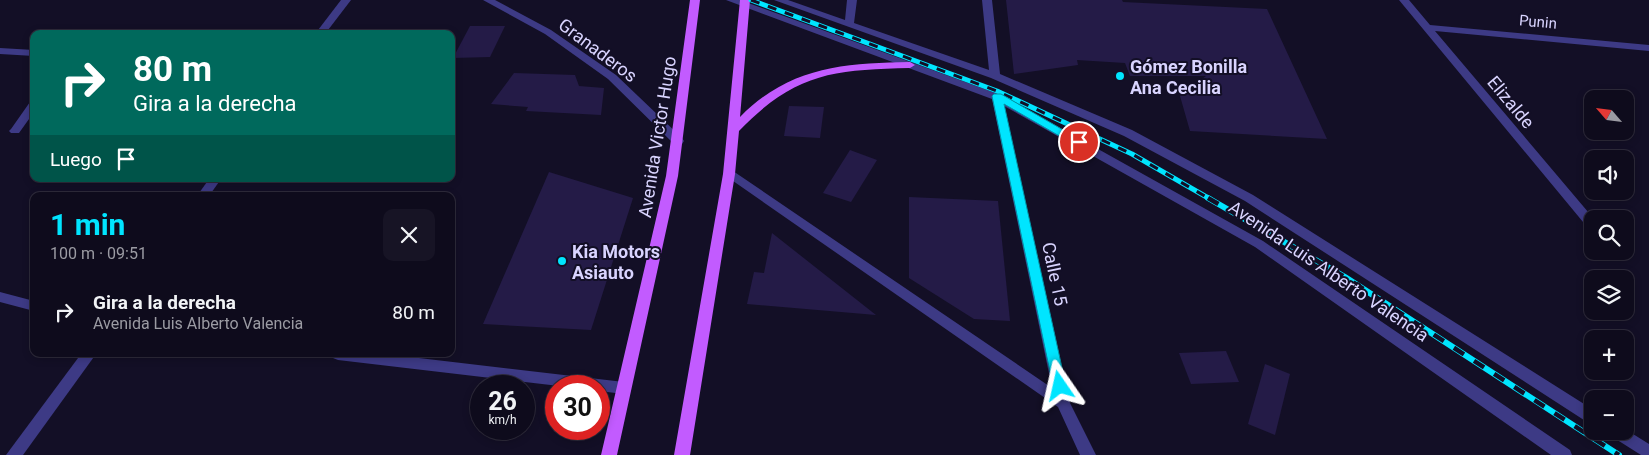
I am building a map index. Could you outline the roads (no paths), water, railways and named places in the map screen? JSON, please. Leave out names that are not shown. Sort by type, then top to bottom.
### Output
[{"type":"main road","name":"Avenida Victor Hugo","points":[[609,455],[678,140],[695,0]]},
{"type":"main road","points":[[682,455],[729,174],[745,3]]},
{"type":"main road","points":[[733,130],[761,103],[781,88],[818,72],[851,66],[910,65]]},
{"type":"street","points":[[323,30],[346,0]]},
{"type":"street","name":"Granaderos","points":[[488,0],[548,32],[612,77],[678,140]]},
{"type":"street","name":"Avenida Luis Alberto Valencia","points":[[731,0],[745,3],[997,96],[1259,244],[1564,455]]},
{"type":"street","name":"Avenida Luis Alberto Valencia","points":[[779,0],[849,23],[995,76],[1128,133],[1249,198],[1584,412]]},
{"type":"street","points":[[849,23],[852,0]]},
{"type":"street","points":[[987,0],[995,76]]},
{"type":"street","name":"Elizalde","points":[[1404,0],[1584,216]]},
{"type":"street","name":"Punin","points":[[1425,27],[1649,48]]},
{"type":"street","points":[[0,51],[30,53]]},
{"type":"street","name":"Calle 15","points":[[997,96],[1063,403],[1088,455]]},
{"type":"street","points":[[15,131],[30,110]]},
{"type":"street","points":[[729,174],[1063,403]]},
{"type":"street","points":[[0,297],[30,305]]},
{"type":"street","points":[[14,455],[87,357]]},
{"type":"street","points":[[363,357],[624,388]]},
{"type":"street","points":[[1630,440],[1649,452]]},
{"type":"railway","points":[[751,0],[997,91],[1132,154],[1210,199]]},
{"type":"railway","points":[[1208,198],[1345,277],[1619,455]]},
{"type":"place","name":"Gómez Bonilla Ana Cecilia","points":[[1120,76]]},
{"type":"place","name":"Kia Motors Asiauto","points":[[562,261]]}]
